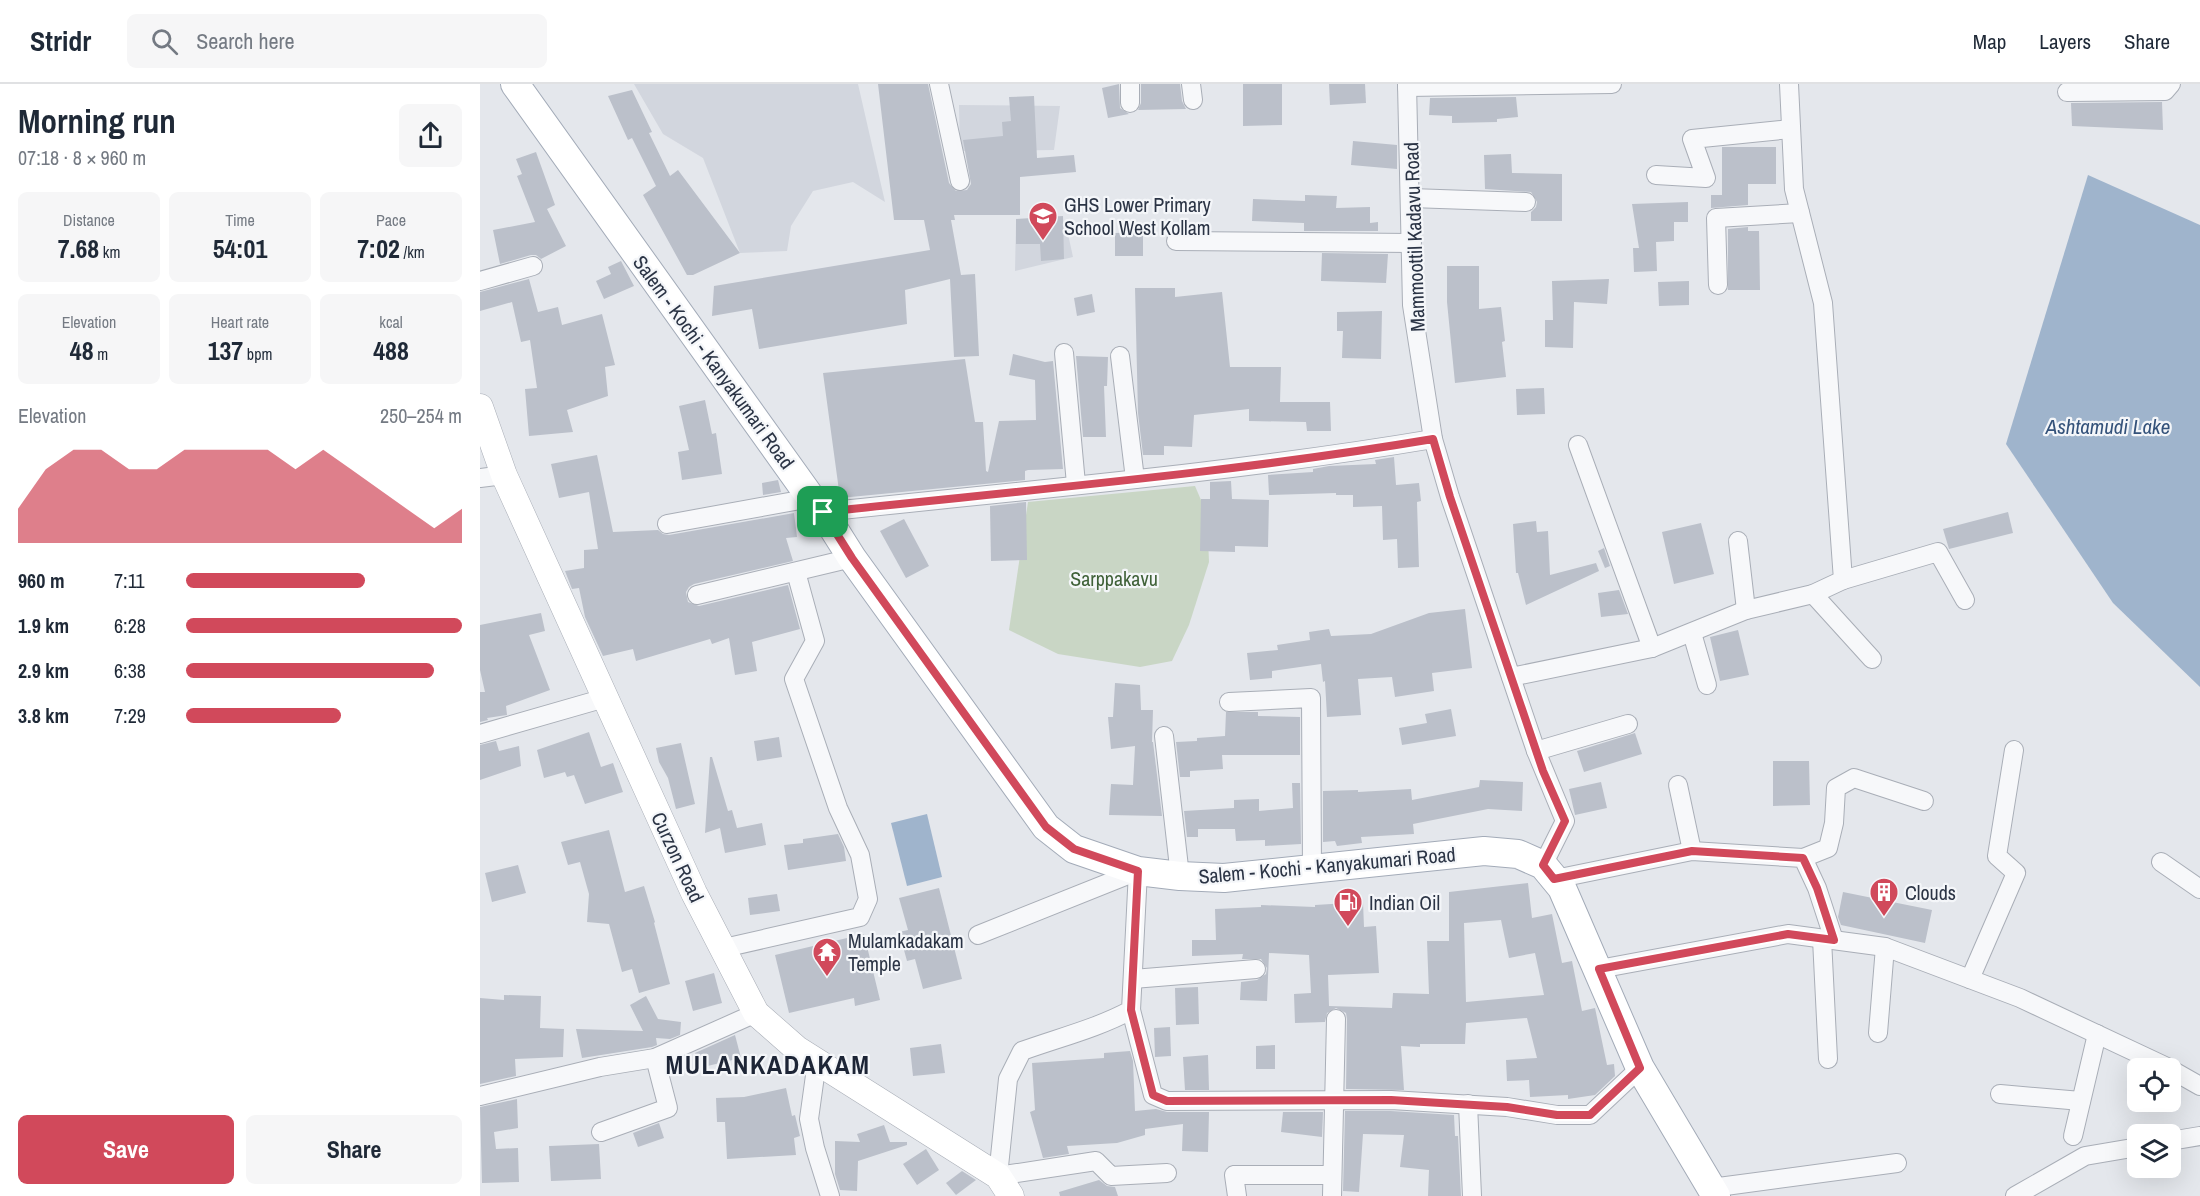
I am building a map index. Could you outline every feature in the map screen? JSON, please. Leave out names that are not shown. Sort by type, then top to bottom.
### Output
[{"type":"main road","name":"Salem - Kochi - Kanyakumari Road","points":[[515,84],[1046,827],[1074,849],[1138,871],[1179,876],[1224,878],[1484,851],[1518,854],[1549,872]]},
{"type":"main road","name":"Curzon Road","points":[[480,407],[492,476],[605,698],[694,893],[756,1014],[797,1049],[1005,1186]]},
{"type":"main road","points":[[1549,872],[1562,888],[1640,1068],[1714,1192]]},
{"type":"street","points":[[939,84],[960,181]]},
{"type":"street","points":[[1130,103],[1131,84]]},
{"type":"street","points":[[1407,85],[1612,84]]},
{"type":"street","points":[[1789,84],[1794,189],[1823,303],[1843,580]]},
{"type":"street","points":[[2067,92],[2165,91],[2170,84]]},
{"type":"street","name":"Mammoottil Kadavu Road","points":[[1407,85],[1412,305],[1433,439],[1450,497],[1536,751],[1565,821],[1549,872]]},
{"type":"street","points":[[1656,175],[1706,178],[1692,139],[1791,129]]},
{"type":"street","points":[[1411,198],[1526,202]]},
{"type":"street","points":[[1718,285],[1716,218],[1800,213]]},
{"type":"street","points":[[1176,241],[1412,243]]},
{"type":"street","points":[[480,281],[533,266]]},
{"type":"street","points":[[1064,353],[1076,484]]},
{"type":"street","points":[[1120,356],[1135,480]]},
{"type":"street","points":[[667,524],[817,505],[1135,480],[1346,454],[1433,439]]},
{"type":"street","points":[[1578,446],[1652,648]]},
{"type":"street","points":[[1738,541],[1746,610]]},
{"type":"street","points":[[1511,677],[1652,648],[1746,610],[1813,594],[1843,580],[1938,552],[1965,600]]},
{"type":"street","points":[[697,595],[852,558]]},
{"type":"street","points":[[724,948],[860,917],[868,899],[860,855],[838,808],[794,679],[815,640],[796,572]]},
{"type":"street","points":[[1813,594],[1872,659]]},
{"type":"street","points":[[1692,633],[1707,685]]},
{"type":"street","points":[[480,734],[605,698]]},
{"type":"street","points":[[1229,702],[1311,698],[1312,869]]},
{"type":"street","points":[[1536,751],[1628,724]]},
{"type":"street","points":[[1164,736],[1179,876]]},
{"type":"street","points":[[1970,979],[2016,873],[1997,856],[2014,750]]},
{"type":"street","points":[[1549,872],[1692,851],[1803,858],[1828,848],[1836,788],[1854,778],[1924,801]]},
{"type":"street","points":[[1678,785],[1692,851]]},
{"type":"street","points":[[1803,858],[1817,888],[1828,939],[1828,1059]]},
{"type":"street","points":[[2161,862],[2200,889]]},
{"type":"street","points":[[978,935],[1138,871],[1131,1010],[1153,1095],[1167,1101],[1391,1100],[1507,1107],[1557,1115],[1590,1115],[1640,1068]]},
{"type":"street","points":[[1599,969],[1788,934],[1886,947],[2020,998],[2149,1058]]},
{"type":"street","points":[[1878,1033],[1886,947]]},
{"type":"street","points":[[1133,979],[1256,969]]},
{"type":"street","points":[[1131,1010],[1109,1022],[1022,1051],[1008,1079],[1005,1186],[1096,1161],[1111,1176],[1167,1173]]},
{"type":"street","points":[[480,1096],[600,1067],[655,1058],[756,1014]]},
{"type":"street","points":[[1332,1196],[1336,1019]]},
{"type":"street","points":[[2073,1136],[2097,1034]]},
{"type":"street","points":[[601,1132],[668,1108],[655,1058]]},
{"type":"street","points":[[817,1061],[809,1119],[815,1148],[830,1196]]},
{"type":"street","points":[[2181,1075],[2200,1086]]},
{"type":"street","points":[[2000,1094],[2081,1101]]},
{"type":"street","points":[[1468,1104],[1472,1196]]},
{"type":"street","points":[[2181,1139],[2200,1136]]},
{"type":"street","points":[[2015,1196],[2085,1156],[2127,1149]]},
{"type":"street","points":[[1714,1192],[1897,1162]]},
{"type":"street","points":[[1237,1196],[1234,1175],[1332,1175]]},
{"type":"shaded area","points":[[634,84],[858,84],[885,202],[853,182],[813,191],[791,226],[787,251],[740,253],[703,158],[663,134]]},
{"type":"shaded area","points":[[959,105],[1060,106],[1054,150],[960,151]]},
{"type":"shaded area","name":"GHS Lower Primary School West Kollam","points":[[1016,223],[1066,225],[1073,257],[1015,271]]},
{"type":"green space","name":"Sarppakavu","points":[[1195,486],[1207,514],[1209,562],[1189,625],[1172,661],[1140,667],[1058,654],[1009,630],[1028,502]]},
{"type":"water","name":"Ashtamudi Lake","points":[[2088,175],[2200,225],[2200,687],[2113,603],[2006,444]]},
{"type":"water","points":[[927,814],[942,877],[907,886],[891,823]]},
{"type":"building","points":[[878,84],[928,84],[949,183],[956,191],[967,190],[971,184],[963,140],[1003,136],[1002,122],[1011,121],[1009,97],[1034,96],[1037,158],[1074,155],[1076,172],[1020,177],[1020,215],[954,215],[955,220],[951,220],[961,275],[975,274],[979,356],[954,357],[950,279],[905,290],[907,324],[759,349],[752,309],[712,316],[714,286],[930,250],[924,220],[894,220]]},
{"type":"building","points":[[1119,84],[1120,108],[1129,114],[1108,118],[1102,88]]},
{"type":"building","points":[[1141,84],[1180,84],[1182,101],[1186,109],[1138,110],[1141,103]]},
{"type":"building","points":[[1243,84],[1282,84],[1282,125],[1243,126]]},
{"type":"building","points":[[1329,84],[1365,84],[1366,103],[1330,105]]},
{"type":"building","points":[[632,90],[652,132],[649,133],[670,176],[678,170],[740,253],[693,275],[687,275],[643,195],[656,186],[632,138],[628,140],[608,96]]},
{"type":"building","points":[[1516,97],[1518,117],[1497,119],[1497,122],[1452,123],[1452,116],[1429,115],[1430,98]]},
{"type":"building","points":[[2162,102],[2163,130],[2072,126],[2071,103]]},
{"type":"building","points":[[1353,141],[1397,145],[1397,169],[1351,165]]},
{"type":"building","points":[[1722,147],[1776,147],[1776,184],[1748,184],[1748,205],[1711,208],[1711,195],[1722,195]]},
{"type":"building","points":[[536,152],[555,205],[547,209],[566,246],[541,259],[536,255],[531,255],[500,264],[493,230],[535,222],[517,176],[522,174],[516,159]]},
{"type":"building","points":[[1511,154],[1512,173],[1562,174],[1562,221],[1531,221],[1531,212],[1537,202],[1531,192],[1485,189],[1484,155]]},
{"type":"building","points":[[1305,195],[1337,196],[1336,208],[1370,207],[1370,223],[1378,222],[1378,231],[1304,231],[1304,223],[1252,221],[1253,199],[1305,201]]},
{"type":"building","points":[[1688,202],[1688,222],[1674,222],[1674,241],[1656,242],[1657,271],[1634,272],[1633,248],[1639,248],[1632,204]]},
{"type":"building","name":"GHS Lower Primary School West Kollam","points":[[1063,216],[1064,259],[1041,261],[1040,244],[1016,244],[1016,219]]},
{"type":"building","points":[[1748,227],[1748,231],[1759,231],[1760,290],[1728,290],[1728,229]]},
{"type":"building","points":[[1143,232],[1143,256],[1115,256],[1115,233]]},
{"type":"building","points":[[1322,253],[1388,254],[1386,283],[1321,281]]},
{"type":"building","points":[[621,261],[634,286],[604,299],[596,281],[611,274],[608,267]]},
{"type":"building","points":[[1447,266],[1479,266],[1479,309],[1501,307],[1506,377],[1455,383],[1447,302]]},
{"type":"building","points":[[529,279],[538,312],[558,307],[562,325],[602,314],[615,365],[605,367],[608,396],[567,410],[573,432],[529,436],[525,389],[537,388],[530,340],[521,342],[512,302],[480,311],[480,292]]},
{"type":"building","points":[[1609,279],[1607,304],[1574,302],[1573,348],[1545,347],[1545,320],[1553,320],[1552,281]]},
{"type":"building","points":[[1689,281],[1689,305],[1659,306],[1658,282]]},
{"type":"building","points":[[1135,288],[1175,288],[1175,297],[1222,292],[1230,367],[1281,367],[1280,402],[1330,402],[1331,431],[1307,431],[1306,422],[1249,421],[1249,409],[1194,415],[1192,447],[1164,446],[1164,455],[1143,455],[1138,413]]},
{"type":"building","points":[[1092,294],[1095,312],[1077,316],[1074,298]]},
{"type":"building","points":[[1382,311],[1381,359],[1342,358],[1343,331],[1337,331],[1337,312]]},
{"type":"building","points":[[1013,354],[1045,362],[1053,361],[1063,469],[1028,470],[1025,471],[1025,480],[840,498],[823,373],[965,359],[975,422],[983,422],[986,471],[988,472],[999,421],[1036,420],[1035,380],[1009,375]]},
{"type":"building","points":[[1076,356],[1108,357],[1107,386],[1104,386],[1106,437],[1083,437]]},
{"type":"building","points":[[1544,388],[1545,414],[1517,415],[1516,389]]},
{"type":"building","points":[[705,400],[712,434],[716,433],[722,474],[682,480],[678,452],[689,450],[679,406]]},
{"type":"building","points":[[597,455],[613,532],[658,530],[669,535],[794,513],[797,537],[786,538],[793,561],[694,584],[686,592],[688,602],[699,606],[788,585],[800,629],[752,642],[757,671],[735,675],[729,638],[712,644],[710,639],[636,661],[633,649],[603,656],[585,617],[579,588],[572,589],[565,571],[584,568],[584,550],[598,549],[589,492],[559,498],[551,464]]},
{"type":"building","points":[[1394,457],[1396,485],[1419,483],[1421,501],[1417,502],[1419,567],[1398,568],[1397,539],[1383,540],[1382,506],[1353,507],[1353,495],[1336,495],[1336,493],[1269,495],[1268,475],[1313,472],[1313,469],[1329,466],[1376,464],[1375,460]]},
{"type":"building","points":[[778,480],[781,492],[763,495],[762,483]]},
{"type":"building","points":[[1231,481],[1232,499],[1269,500],[1268,547],[1235,546],[1235,552],[1200,551],[1201,499],[1210,499],[1210,482]]},
{"type":"building","points":[[1026,502],[1027,560],[991,561],[990,506]]},
{"type":"building","points":[[2008,512],[2013,533],[1949,549],[1943,529]]},
{"type":"building","points":[[904,519],[929,566],[906,578],[880,531]]},
{"type":"building","points":[[1536,521],[1537,532],[1548,531],[1550,575],[1596,563],[1599,571],[1526,605],[1518,573],[1516,573],[1513,524]]},
{"type":"building","points":[[1701,523],[1714,574],[1674,584],[1662,532]]},
{"type":"building","points":[[1604,548],[1610,566],[1605,568],[1598,551]]},
{"type":"building","points":[[1619,590],[1628,614],[1601,617],[1598,593]]},
{"type":"building","points":[[1465,609],[1472,668],[1432,673],[1434,691],[1395,697],[1392,677],[1358,679],[1361,715],[1327,717],[1325,681],[1323,682],[1321,664],[1272,671],[1272,678],[1250,680],[1247,653],[1278,650],[1277,645],[1310,640],[1309,632],[1329,629],[1331,636],[1371,634],[1429,613]]},
{"type":"building","points":[[541,613],[545,631],[529,635],[550,690],[506,706],[507,715],[487,718],[488,720],[480,722],[480,692],[485,692],[480,670],[480,625]]},
{"type":"building","points":[[1738,630],[1749,675],[1720,681],[1710,637]]},
{"type":"building","points":[[1115,683],[1140,685],[1141,710],[1153,710],[1152,742],[1162,816],[1109,815],[1111,784],[1133,785],[1135,746],[1111,749],[1108,717],[1113,717]]},
{"type":"building","points":[[1451,709],[1456,736],[1402,745],[1399,728],[1427,723],[1425,714]]},
{"type":"building","points":[[1226,712],[1258,712],[1258,716],[1300,717],[1300,755],[1222,755],[1223,769],[1190,771],[1190,777],[1180,777],[1176,742],[1225,736]]},
{"type":"building","points":[[589,732],[601,767],[613,763],[623,792],[585,804],[574,775],[567,777],[565,772],[544,778],[537,750]]},
{"type":"building","points":[[1635,733],[1642,754],[1584,772],[1577,751]]},
{"type":"building","points":[[779,737],[782,757],[757,761],[754,741]]},
{"type":"building","points":[[496,741],[499,751],[519,746],[521,766],[480,780],[480,745]]},
{"type":"building","points":[[681,743],[695,804],[676,809],[668,778],[659,762],[656,748]]},
{"type":"building","points":[[710,757],[712,757],[728,811],[732,810],[737,828],[762,823],[766,845],[725,853],[720,828],[705,833]]},
{"type":"building","points":[[1773,761],[1809,761],[1810,805],[1773,806]]},
{"type":"building","points":[[1480,780],[1523,782],[1522,811],[1488,809],[1413,824],[1414,834],[1361,837],[1362,843],[1337,846],[1335,841],[1323,842],[1323,791],[1411,789],[1412,800],[1479,787]]},
{"type":"building","points":[[1601,782],[1607,808],[1575,815],[1569,789]]},
{"type":"building","points":[[1292,783],[1300,783],[1301,844],[1265,846],[1265,840],[1236,841],[1235,829],[1198,829],[1198,837],[1187,837],[1184,811],[1234,808],[1234,800],[1259,799],[1259,811],[1293,808]]},
{"type":"building","points":[[609,830],[625,892],[644,886],[670,984],[639,993],[632,969],[622,972],[609,924],[587,922],[589,894],[580,862],[568,865],[561,842]]},
{"type":"building","points":[[838,834],[844,847],[846,861],[788,870],[784,845],[803,843],[803,839]]},
{"type":"building","points":[[518,865],[526,893],[492,902],[485,873]]},
{"type":"building","points":[[1528,883],[1532,918],[1552,914],[1562,963],[1572,961],[1582,1011],[1595,1008],[1607,1065],[1614,1064],[1615,1076],[1595,1095],[1568,1099],[1568,1095],[1530,1097],[1529,1080],[1507,1081],[1506,1060],[1537,1058],[1527,1018],[1466,1023],[1465,1044],[1401,1046],[1404,1090],[1346,1089],[1346,1013],[1336,1008],[1327,1013],[1325,1022],[1295,1023],[1294,994],[1311,993],[1309,955],[1269,953],[1267,1001],[1240,1000],[1241,982],[1257,980],[1266,974],[1267,968],[1261,959],[1242,959],[1243,954],[1192,956],[1192,940],[1216,940],[1215,909],[1261,907],[1261,905],[1315,907],[1315,905],[1363,902],[1364,927],[1376,926],[1379,973],[1328,975],[1329,1006],[1392,1008],[1393,993],[1429,994],[1427,941],[1449,941],[1449,892]],"holes":[[[1501,920],[1509,958],[1535,953],[1544,995],[1466,1002],[1464,923]]]},
{"type":"building","points":[[939,888],[962,979],[923,989],[915,959],[907,961],[899,932],[908,930],[899,898]]},
{"type":"building","name":"Clouds","points":[[1843,892],[1932,910],[1925,943],[1841,925],[1838,917]]},
{"type":"building","points":[[777,894],[780,911],[750,915],[748,898]]},
{"type":"building","name":"Mulamkadakam Temple","points":[[864,934],[880,1000],[855,1006],[854,998],[789,1013],[775,955]]},
{"type":"building","points":[[714,973],[722,1003],[693,1011],[685,981]]},
{"type":"building","points":[[1198,987],[1199,1024],[1176,1025],[1175,988]]},
{"type":"building","points":[[504,995],[541,996],[540,1028],[564,1029],[563,1057],[515,1059],[516,1076],[480,1084],[480,998],[504,1000]]},
{"type":"building","points":[[646,996],[658,1019],[681,1022],[680,1035],[670,1039],[656,1038],[657,1045],[652,1047],[582,1058],[576,1029],[643,1031],[630,1005]]},
{"type":"building","points":[[1170,1027],[1171,1056],[1155,1057],[1154,1028]]},
{"type":"building","points":[[735,1035],[741,1058],[699,1068],[695,1053]]},
{"type":"building","points":[[941,1044],[945,1073],[913,1076],[910,1048]]},
{"type":"building","points":[[1275,1045],[1275,1069],[1256,1069],[1256,1046]]},
{"type":"building","points":[[1130,1051],[1133,1061],[1135,1111],[1156,1109],[1167,1112],[1209,1112],[1208,1152],[1182,1151],[1183,1124],[1145,1129],[1145,1135],[1117,1143],[1067,1146],[1069,1154],[1043,1158],[1030,1112],[1035,1110],[1032,1063],[1104,1058],[1104,1053]]},
{"type":"building","points":[[1208,1055],[1209,1090],[1185,1090],[1183,1057]]},
{"type":"building","points":[[786,1088],[792,1116],[795,1115],[800,1136],[794,1138],[796,1155],[727,1159],[725,1122],[717,1122],[716,1098],[744,1097]]},
{"type":"building","points":[[517,1099],[518,1128],[494,1132],[496,1149],[518,1148],[519,1182],[482,1183],[480,1107]]},
{"type":"building","points":[[1345,1111],[1454,1115],[1455,1136],[1458,1136],[1461,1196],[1428,1196],[1429,1170],[1400,1167],[1404,1135],[1363,1134],[1359,1192],[1343,1191]]},
{"type":"building","points":[[1283,1112],[1323,1112],[1322,1137],[1281,1132]]},
{"type":"building","points":[[659,1123],[664,1138],[638,1147],[633,1133]]},
{"type":"building","points":[[884,1125],[890,1142],[907,1142],[907,1145],[858,1161],[857,1191],[840,1190],[835,1174],[835,1141],[860,1142],[857,1134]]},
{"type":"building","points":[[599,1144],[601,1179],[551,1181],[549,1146]]},
{"type":"building","points":[[926,1149],[939,1170],[917,1185],[903,1164]]},
{"type":"building","points":[[962,1171],[976,1180],[956,1195],[946,1183]]},
{"type":"building","points":[[1099,1180],[1107,1186],[1115,1187],[1118,1196],[1060,1196],[1059,1192]]},
{"type":"place","name":"GHS Lower Primary School West Kollam","points":[[1043,242]]},
{"type":"place","name":"Clouds","points":[[1884,918]]},
{"type":"place","name":"Indian Oil","points":[[1348,928]]},
{"type":"place","name":"Mulamkadakam Temple","points":[[827,978]]},
{"type":"district","name":"MULANKADAKAM","points":[[768,1064]]},
{"type":"route","points":[[1433,439],[1450,497],[1543,771],[1565,821],[1543,865],[1554,879],[1692,851],[1803,858],[1817,888],[1834,940],[1788,934],[1599,969],[1640,1068],[1590,1115],[1557,1115],[1507,1107],[1391,1100],[1167,1101],[1153,1095],[1131,1010],[1138,871],[1074,849],[1046,827],[852,558],[823,512],[1076,484],[1135,480],[1346,454],[1433,439]]}]
